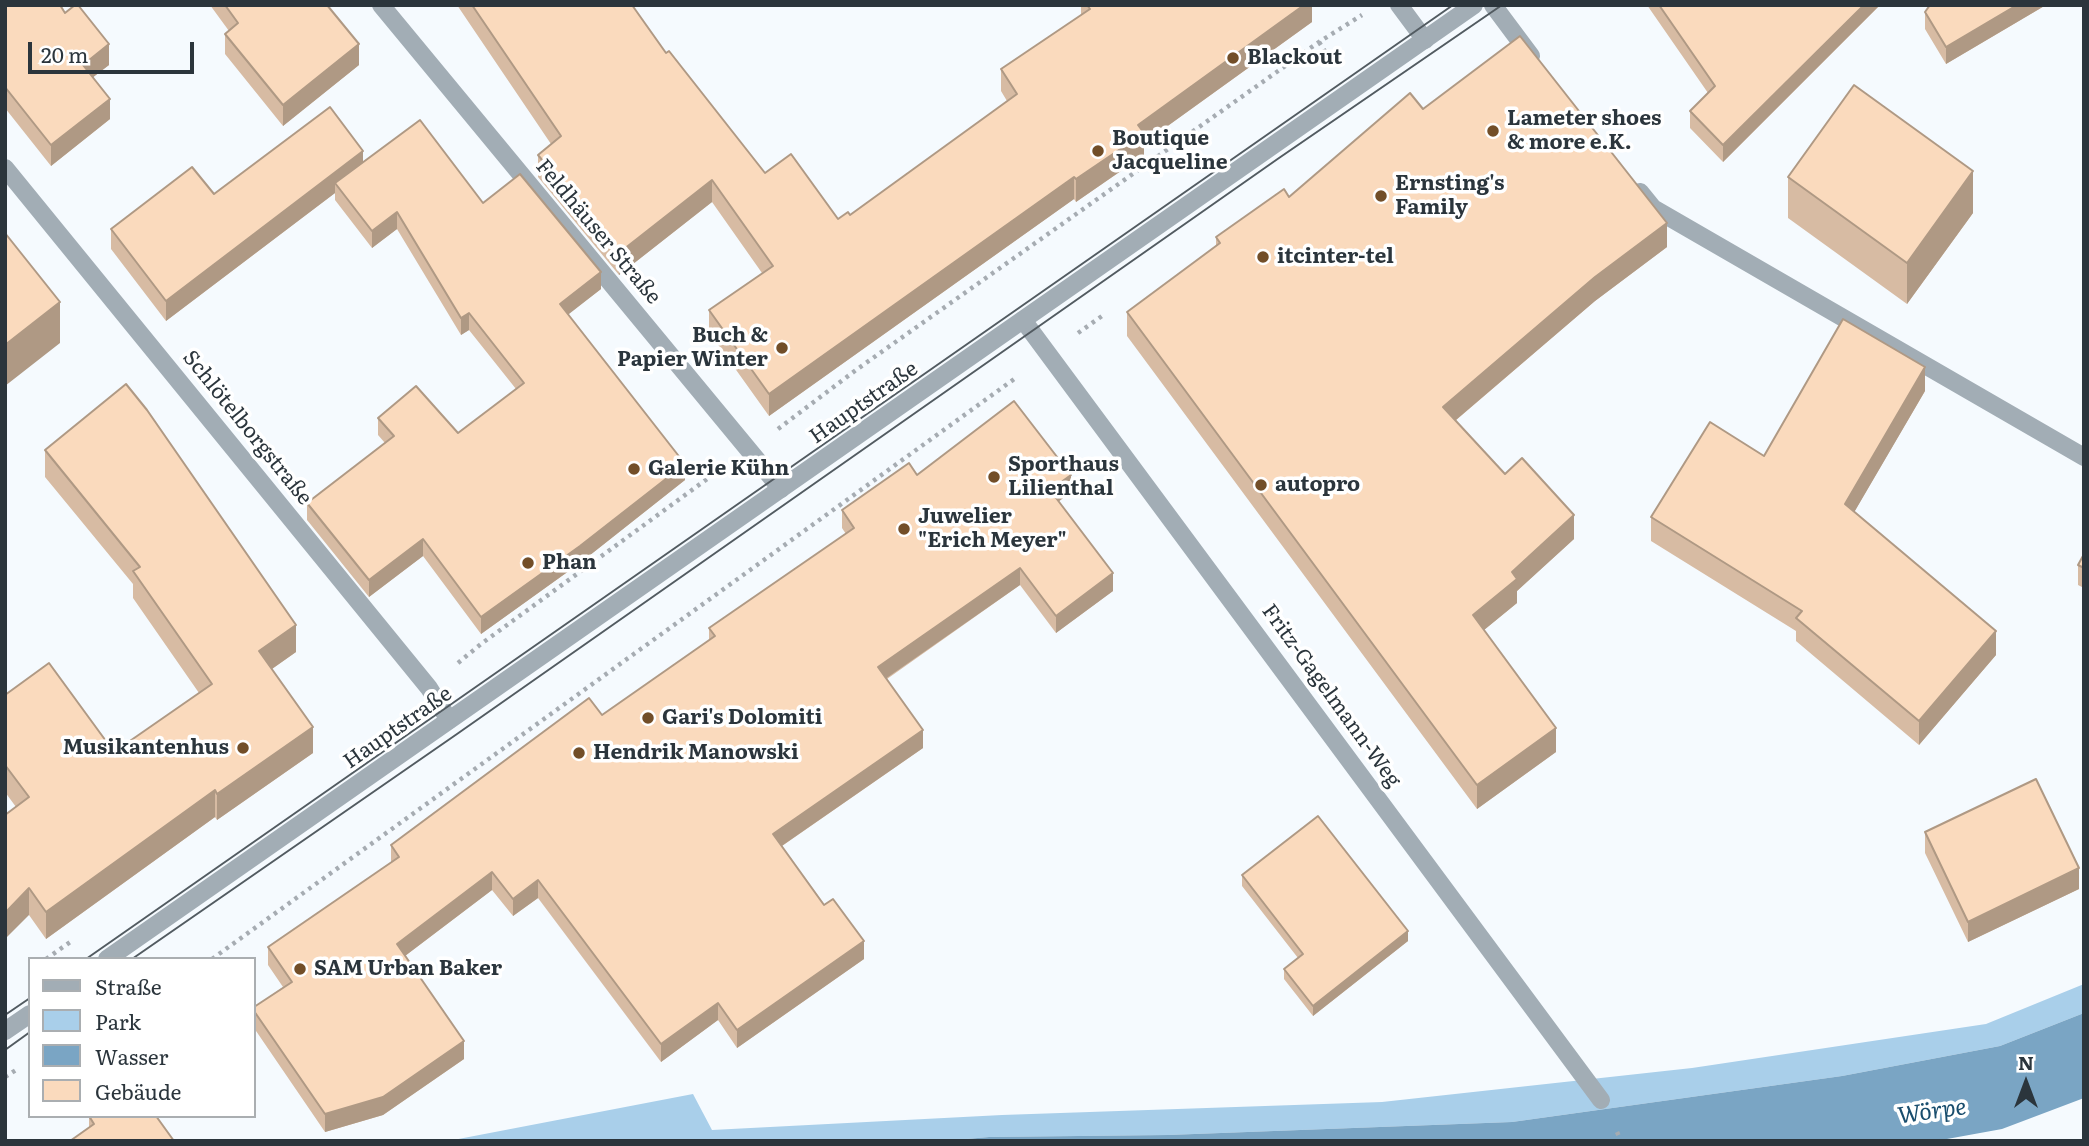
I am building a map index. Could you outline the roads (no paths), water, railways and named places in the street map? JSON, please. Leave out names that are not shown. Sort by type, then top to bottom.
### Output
[{"type":"street","name":"Feldhäuser Straße","points":[[381,5],[781,489]]},
{"type":"street","points":[[1399,5],[1425,40]]},
{"type":"street","name":"Hauptstraße","points":[[110,957],[1474,5]]},
{"type":"street","points":[[1493,5],[1544,72]]},
{"type":"street","name":"Schlötelborgstraße","points":[[5,168],[429,688],[449,720]]},
{"type":"street","points":[[1628,177],[1653,208],[2084,457]]},
{"type":"street","name":"Fritz-Gagelmann-Weg","points":[[1023,320],[1601,1100]]},
{"type":"street","points":[[5,1031],[28,1015]]},
{"type":"water","name":"Wörpe","points":[[2084,1013],[2084,1098],[2002,1129],[1936,1141],[944,1141],[989,1137],[1168,1135],[1512,1122],[1842,1076],[2000,1046]]},
{"type":"tram line","points":[[89,957],[1453,5]]},
{"type":"tram line","points":[[135,957],[1502,5]]},
{"type":"tram line","points":[[5,1015],[28,999]]},
{"type":"tram line","points":[[5,1050],[28,1033]]},
{"type":"place","name":"Blackout","points":[[1233,58]]},
{"type":"place","name":"Lameter shoes & more e.K.","points":[[1493,131]]},
{"type":"place","name":"Boutique Jacqueline","points":[[1098,151]]},
{"type":"place","name":"Ernsting's Family","points":[[1381,196]]},
{"type":"place","name":"itcinter-tel","points":[[1263,257]]},
{"type":"place","name":"Buch & Papier Winter","points":[[782,348]]},
{"type":"place","name":"Galerie Kühn","points":[[634,469]]},
{"type":"place","name":"Sporthaus Lilienthal","points":[[994,477]]},
{"type":"place","name":"autopro","points":[[1261,485]]},
{"type":"place","name":"Juwelier \"Erich Meyer\"","points":[[904,529]]},
{"type":"place","name":"Phan","points":[[528,563]]},
{"type":"place","name":"Gari's Dolomiti","points":[[648,718]]},
{"type":"place","name":"Musikantenhus","points":[[243,748]]},
{"type":"place","name":"Hendrik Manowski","points":[[579,753]]},
{"type":"place","name":"SAM Urban Baker","points":[[300,969]]}]
